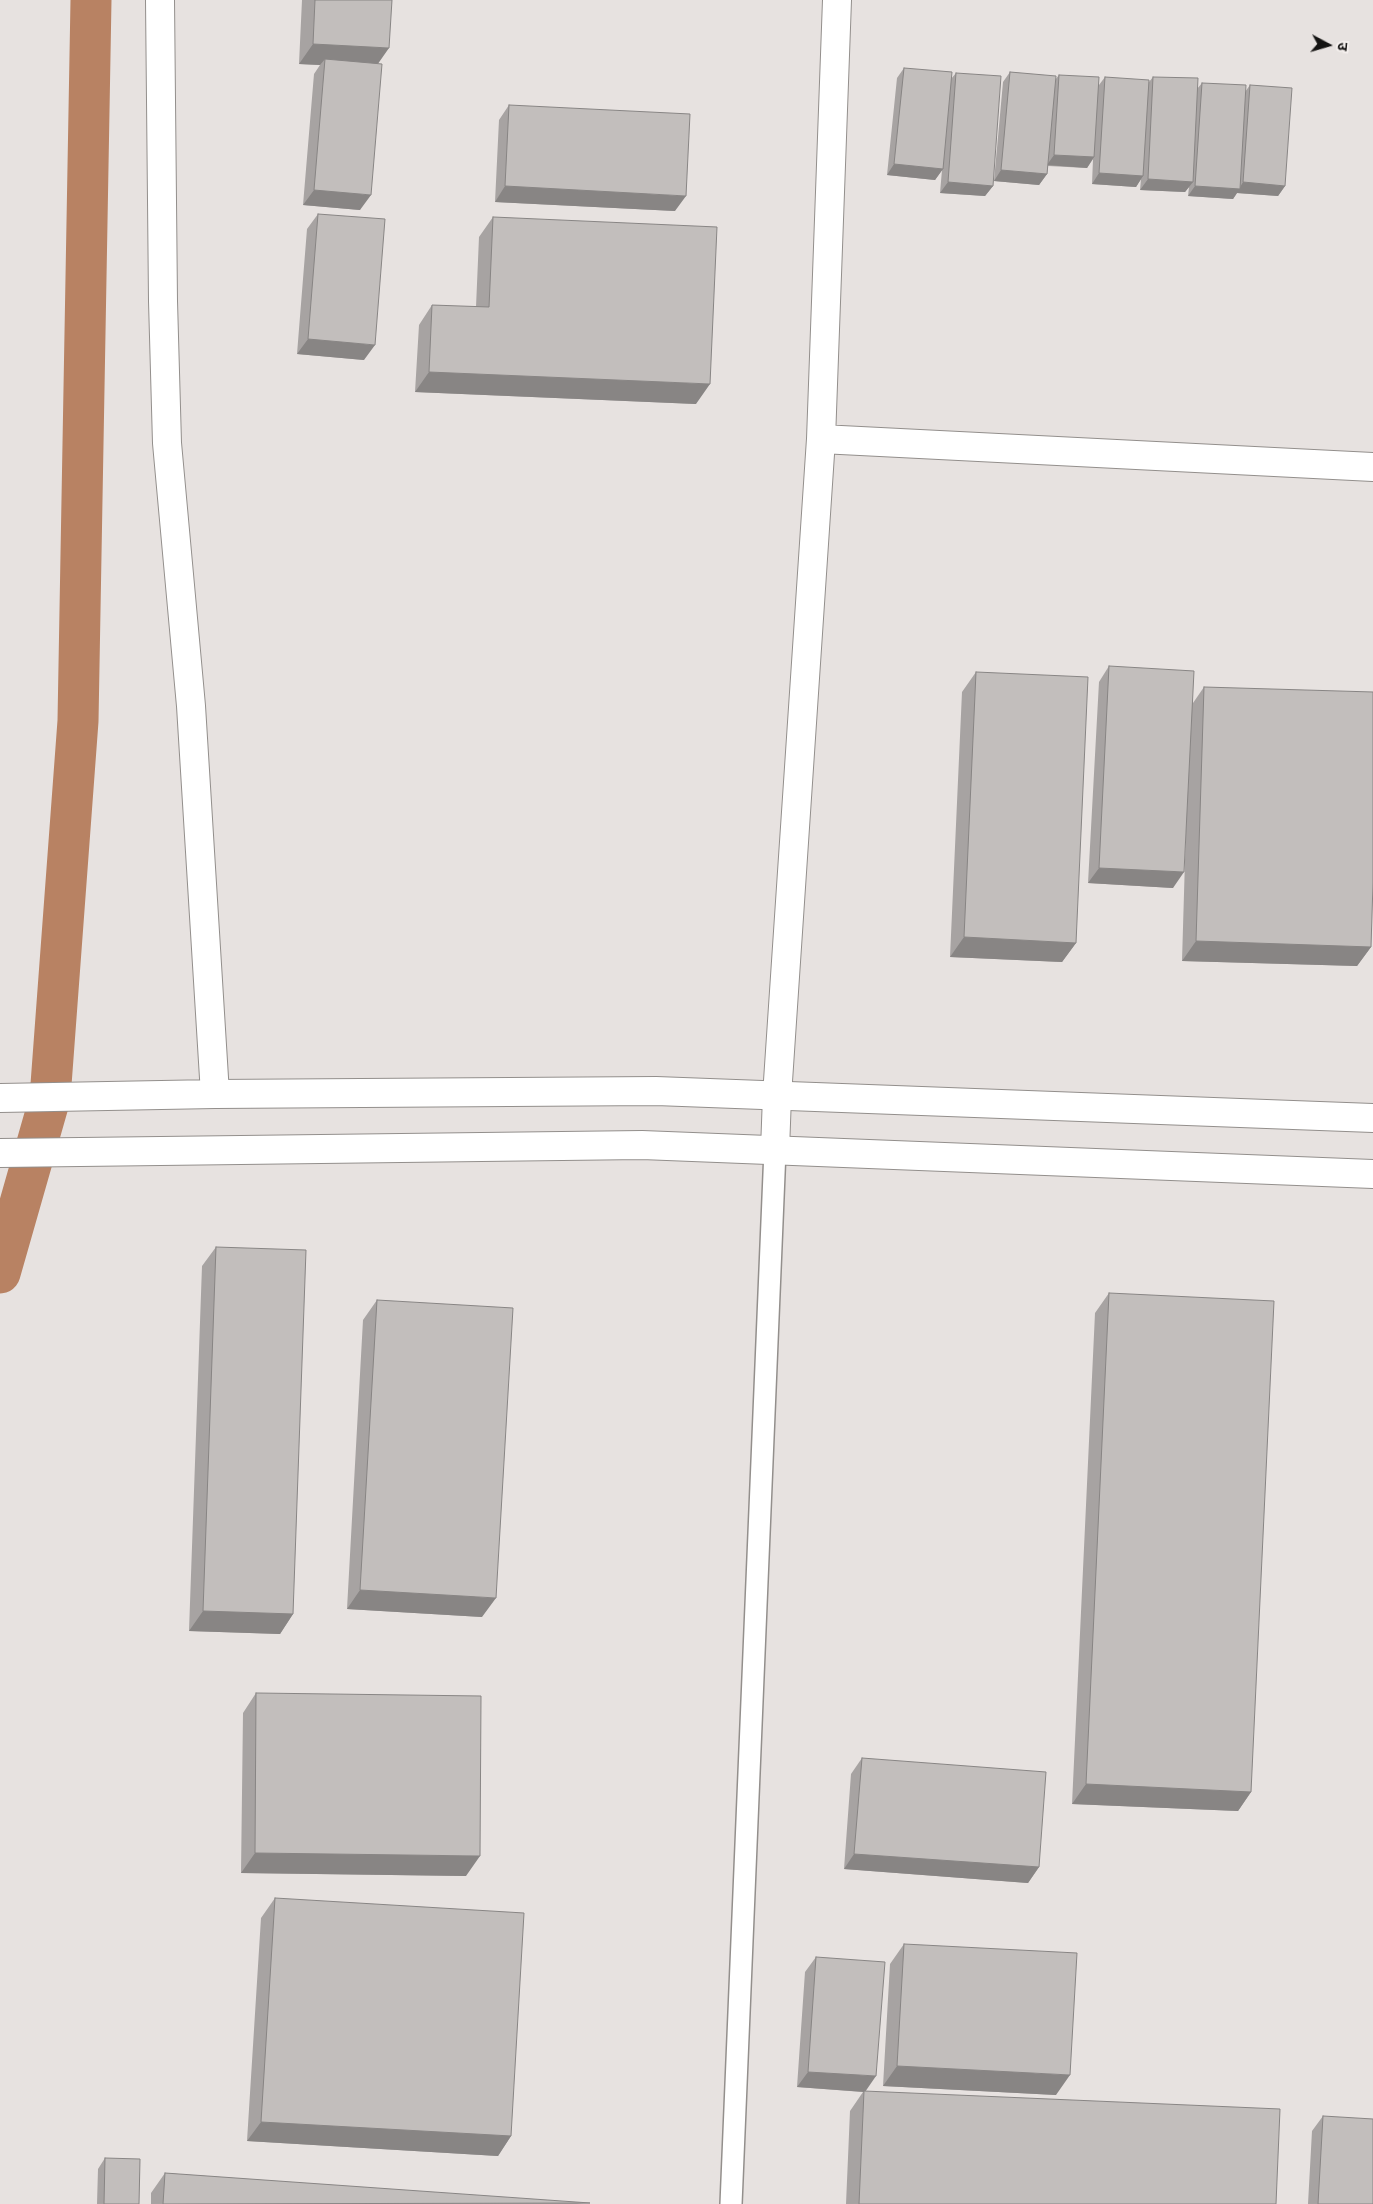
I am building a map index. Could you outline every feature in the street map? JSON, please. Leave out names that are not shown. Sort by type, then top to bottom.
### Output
[{"type":"street","points":[[160,0],[162,301],[167,443],[191,706],[215,1094]]},
{"type":"street","points":[[775,1150],[821,439],[837,0]]},
{"type":"street","points":[[821,439],[1373,467]]},
{"type":"street","points":[[0,1098],[215,1094],[656,1091],[1373,1118]]},
{"type":"street","points":[[0,1153],[642,1145],[1373,1174]]},
{"type":"lane","points":[[731,2204],[775,1150]]},
{"type":"building","points":[[315,0],[392,0],[389,48],[313,44]]},
{"type":"building","points":[[325,59],[382,64],[371,195],[314,190]]},
{"type":"building","points":[[904,68],[952,72],[943,169],[894,164]]},
{"type":"building","points":[[1010,72],[1056,76],[1047,174],[1001,170]]},
{"type":"building","points":[[956,73],[1001,76],[993,186],[948,182]]},
{"type":"building","points":[[1059,75],[1099,77],[1094,157],[1054,155]]},
{"type":"building","points":[[1105,77],[1149,80],[1143,176],[1099,173]]},
{"type":"building","points":[[1153,77],[1198,78],[1193,182],[1148,179]]},
{"type":"building","points":[[1202,83],[1246,85],[1240,189],[1195,186]]},
{"type":"building","points":[[1250,85],[1292,88],[1285,186],[1243,182]]},
{"type":"building","points":[[509,105],[690,114],[686,196],[505,186]]},
{"type":"building","points":[[318,214],[385,219],[375,345],[308,339]]},
{"type":"building","points":[[493,217],[717,227],[710,384],[429,372],[432,305],[489,307]]},
{"type":"building","points":[[1109,666],[1194,671],[1184,872],[1099,868]]},
{"type":"building","points":[[976,672],[1088,677],[1076,943],[964,937]]},
{"type":"building","points":[[1204,687],[1373,692],[1371,947],[1196,941]]},
{"type":"building","points":[[216,1247],[306,1250],[293,1614],[203,1611]]},
{"type":"building","points":[[1109,1293],[1274,1301],[1251,1792],[1086,1784]]},
{"type":"building","points":[[377,1300],[513,1308],[496,1598],[360,1590]]},
{"type":"building","points":[[256,1693],[481,1696],[480,1856],[255,1853]]},
{"type":"building","points":[[862,1758],[1046,1772],[1039,1867],[854,1854]]},
{"type":"building","points":[[275,1898],[524,1913],[511,2136],[261,2122]]},
{"type":"building","points":[[904,1944],[1077,1953],[1070,2075],[897,2066]]},
{"type":"building","points":[[816,1957],[885,1962],[876,2076],[808,2072]]},
{"type":"building","points":[[864,2091],[1280,2109],[1276,2204],[859,2204]]},
{"type":"building","points":[[1323,2116],[1373,2119],[1373,2204],[1318,2204]]},
{"type":"building","points":[[105,2158],[140,2159],[139,2204],[104,2204]]},
{"type":"building","points":[[165,2173],[590,2203],[163,2204]]},
{"type":"waterway","points":[[0,1273],[50,1098],[78,721],[91,0]]}]
